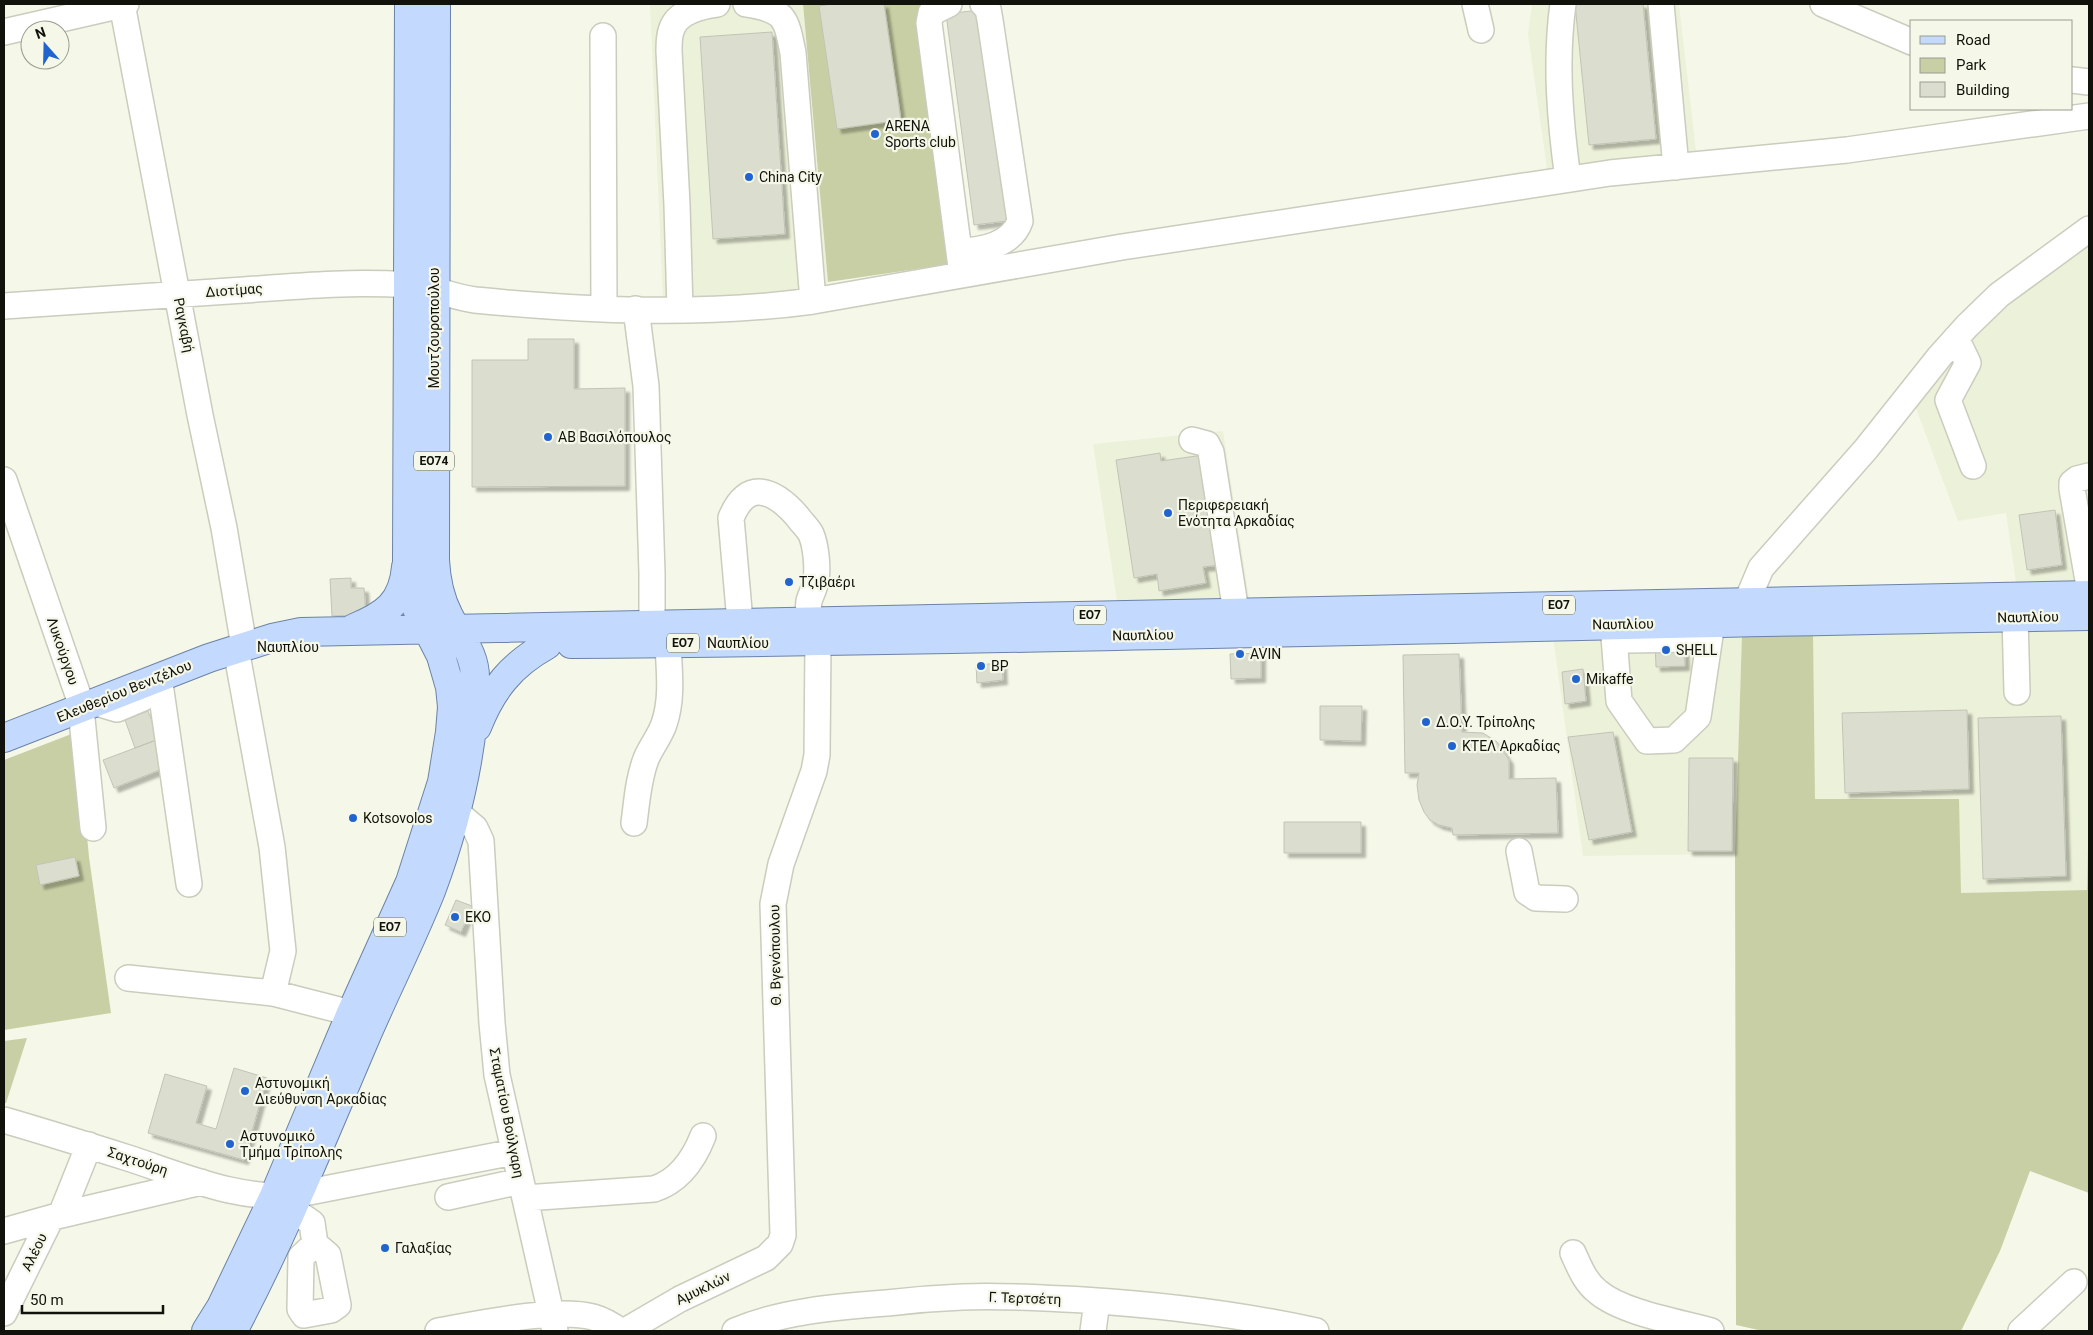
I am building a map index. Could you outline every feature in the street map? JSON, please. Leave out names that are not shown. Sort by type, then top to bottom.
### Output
[{"type":"main road","name":"Μουτζουροπούλου","points":[[409,4],[407,194],[422,288],[436,571],[446,637]]},
{"type":"main road","name":"Μουτζουροπούλου","points":[[436,4],[407,561],[417,608],[446,637]]},
{"type":"main road","points":[[350,630],[374,620],[387,611],[399,597],[406,578],[407,561]]},
{"type":"main road","name":"Ναυπλίου","points":[[240,648],[289,634],[350,630],[547,645],[660,634],[740,622],[813,631],[950,639],[1712,622],[1747,611],[2089,595]]},
{"type":"main road","name":"Ναυπλίου","points":[[240,648],[446,637],[813,631],[1236,612],[1747,611],[2015,617],[2089,616]]},
{"type":"main road","name":"ΕΟ7","points":[[233,1331],[288,1200],[374,1019],[430,892],[456,812],[464,782],[470,744],[475,672],[473,659],[446,637]]},
{"type":"main road","name":"ΕΟ7","points":[[206,1331],[288,1200],[351,1013],[410,882],[442,782],[449,749],[452,706],[446,637]]},
{"type":"main road","name":"ΕΟ7","points":[[470,744],[492,697],[504,680],[518,663],[547,645]]},
{"type":"main road","name":"Ελευθερίου Βενιζέλου","points":[[4,738],[154,679],[240,648]]},
{"type":"street","points":[[4,32],[124,4]]},
{"type":"street","name":"Ραγκαβή","points":[[124,4],[224,528],[240,648],[274,865],[282,951],[273,993]]},
{"type":"street","points":[[680,310],[678,204],[668,51],[671,29],[676,21],[695,9],[717,4]]},
{"type":"street","points":[[746,4],[768,7],[780,15],[786,22],[788,30],[793,54],[813,301]]},
{"type":"street","points":[[949,4],[931,13],[928,23],[961,263]]},
{"type":"street","points":[[961,263],[1014,232],[1020,221],[990,20],[988,9],[983,4]]},
{"type":"street","points":[[1475,4],[1481,30]]},
{"type":"street","points":[[1563,4],[1559,68],[1560,105],[1568,179]]},
{"type":"street","points":[[1661,4],[1676,167]]},
{"type":"street","points":[[1823,4],[1910,41]]},
{"type":"street","points":[[602,36],[604,308]]},
{"type":"street","points":[[2073,80],[2089,82]]},
{"type":"street","points":[[961,263],[1122,247],[1568,179],[1847,150],[2089,116]]},
{"type":"street","points":[[1747,611],[1761,568],[1866,449],[1956,338],[1999,295],[2089,229]]},
{"type":"street","name":"Διοτίμας","points":[[4,306],[311,286],[422,288],[462,298],[604,308],[680,310],[746,308],[813,301],[961,263]]},
{"type":"street","points":[[634,823],[638,782],[646,759],[664,724],[670,695],[652,573],[646,386],[636,309]]},
{"type":"street","points":[[1956,338],[1968,363],[1948,400],[1973,466]]},
{"type":"street","points":[[1192,440],[1207,444],[1211,452],[1236,612]]},
{"type":"street","points":[[2089,476],[2077,479],[2072,483],[2072,489],[2089,586]]},
{"type":"street","name":"Λυκούργου","points":[[4,480],[69,667],[89,706],[93,828]]},
{"type":"street","name":"Θ. Βγενόπουλου","points":[[740,622],[731,518],[736,504],[747,495],[758,492],[774,495],[788,506],[811,534],[817,578],[814,593],[809,601],[813,631],[818,756],[782,864],[773,904],[783,1235],[780,1244]]},
{"type":"street","points":[[2015,617],[2018,692]]},
{"type":"street","points":[[1613,624],[1619,701],[1647,741],[1674,740],[1698,717],[1712,622]]},
{"type":"street","points":[[154,679],[189,884]]},
{"type":"street","name":"Σταματίου Βούλγαρη","points":[[456,812],[475,828],[481,841],[495,1064],[553,1323]]},
{"type":"street","points":[[1519,851],[1526,892],[1536,898],[1565,899]]},
{"type":"street","points":[[128,978],[273,993],[351,1013]]},
{"type":"street","name":"Σαχτούρη","points":[[4,1120],[89,1145],[201,1182],[242,1193],[288,1200]]},
{"type":"street","points":[[448,1197],[523,1190],[645,1189],[661,1186],[669,1183],[683,1169],[703,1136]]},
{"type":"street","name":"Αλέου","points":[[4,1313],[56,1217],[89,1145]]},
{"type":"street","points":[[288,1200],[514,1152]]},
{"type":"street","points":[[4,1232],[56,1217],[201,1182]]},
{"type":"street","points":[[288,1200],[312,1223],[315,1244]]},
{"type":"street","name":"Αμυκλών","points":[[624,1331],[680,1299],[766,1258],[780,1244]]},
{"type":"street","points":[[1573,1253],[1584,1276],[1598,1292],[1618,1304],[1711,1331]]},
{"type":"street","points":[[2021,1331],[2074,1282]]},
{"type":"street","name":"Γ. Τερτσέτη","points":[[735,1331],[786,1323],[840,1306],[964,1297],[1098,1301],[1160,1306],[1218,1312],[1316,1331]]},
{"type":"street","points":[[1093,1331],[1098,1301]]},
{"type":"street","points":[[438,1331],[509,1320],[553,1323],[583,1315],[594,1317],[620,1331]]},
{"type":"shaded area","points":[[650,4],[803,4],[828,282],[822,289],[751,301],[663,301]]},
{"type":"shaded area","points":[[1532,4],[1679,4],[1697,160],[1548,176],[1528,34]]},
{"type":"shaded area","points":[[2089,244],[2089,805],[2087,890],[1961,893],[1958,799],[1815,799],[1812,633],[2019,631],[2016,583],[2006,513],[1958,521],[1914,403],[1953,357],[2002,307]]},
{"type":"shaded area","points":[[1223,431],[1249,598],[1117,601],[1093,444]]},
{"type":"shaded area","points":[[1742,634],[1735,854],[1583,856],[1553,637]]},
{"type":"green space","name":"ARENA Sports club","points":[[803,4],[921,4],[951,264],[828,282]]},
{"type":"green space","points":[[1813,633],[1815,799],[1959,799],[1961,893],[2087,890],[2089,805],[2089,1193],[2030,1171],[2000,1251],[1961,1331],[1763,1331],[1736,1325],[1735,854],[1742,634]]},
{"type":"green space","points":[[74,733],[81,774],[89,857],[111,1013],[4,1030],[4,760]]},
{"type":"green space","points":[[27,1038],[6,1103],[4,1103],[4,1041]]},
{"type":"building","points":[[832,4],[884,4],[901,120],[837,129],[819,6]]},
{"type":"building","points":[[1575,4],[1643,4],[1656,139],[1589,145]]},
{"type":"building","points":[[987,9],[1015,220],[974,225],[946,14]]},
{"type":"building","points":[[772,32],[785,234],[713,239],[700,37]]},
{"type":"building","name":"ΑΒ Βασιλόπουλος","points":[[528,339],[574,339],[574,389],[625,388],[625,486],[472,487],[472,360],[528,360]]},
{"type":"building","name":"Περιφερειακή Ενότητα Αρκαδίας","points":[[1160,453],[1161,461],[1203,455],[1219,565],[1203,567],[1206,583],[1159,591],[1157,574],[1134,578],[1116,460]]},
{"type":"building","points":[[2055,510],[2062,565],[2027,570],[2019,515]]},
{"type":"building","points":[[351,578],[351,588],[364,588],[366,615],[332,616],[330,579]]},
{"type":"building","points":[[1684,641],[1685,666],[1656,667],[1655,642]]},
{"type":"building","points":[[1261,653],[1261,678],[1231,679],[1230,654]]},
{"type":"building","name":"ΚΤΕΛ Αρκαδίας","points":[[1459,654],[1462,732],[1483,733],[1497,742],[1509,760],[1509,779],[1556,778],[1558,833],[1453,835],[1452,828],[1439,825],[1430,820],[1424,812],[1419,800],[1417,785],[1419,773],[1405,773],[1403,655]]},
{"type":"building","points":[[1002,663],[1003,680],[977,683],[976,665]]},
{"type":"building","points":[[1583,669],[1586,701],[1565,704],[1562,672]]},
{"type":"building","points":[[1320,706],[1362,706],[1361,741],[1320,740]]},
{"type":"building","points":[[1967,710],[1969,789],[1845,793],[1842,713]]},
{"type":"building","points":[[148,711],[159,739],[135,748],[125,720]]},
{"type":"building","points":[[2061,716],[2066,876],[1983,879],[1978,718]]},
{"type":"building","points":[[1613,732],[1632,832],[1589,840],[1568,737]]},
{"type":"building","points":[[159,739],[170,766],[114,788],[103,760]]},
{"type":"building","points":[[1689,758],[1733,758],[1732,851],[1688,851]]},
{"type":"building","points":[[1284,822],[1361,822],[1361,853],[1284,853]]},
{"type":"building","points":[[75,857],[79,876],[40,885],[36,865]]},
{"type":"building","points":[[456,900],[472,906],[461,932],[445,925]]},
{"type":"building","points":[[234,1068],[267,1078],[244,1160],[148,1133],[165,1074],[207,1086],[196,1123],[216,1129]]},
{"type":"place","name":"ARENA Sports club","points":[[875,134]]},
{"type":"place","name":"China City","points":[[749,177]]},
{"type":"place","name":"ΑΒ Βασιλόπουλος","points":[[548,437]]},
{"type":"place","name":"Περιφερειακή Ενότητα Αρκαδίας","points":[[1168,513]]},
{"type":"place","name":"Τζιβαέρι","points":[[789,582]]},
{"type":"place","name":"SHELL","points":[[1666,650]]},
{"type":"place","name":"AVIN","points":[[1240,654]]},
{"type":"place","name":"BP","points":[[981,666]]},
{"type":"place","name":"Mikaffe","points":[[1576,679]]},
{"type":"place","name":"Δ.Ο.Υ. Τρίπολης","points":[[1426,722]]},
{"type":"place","name":"ΚΤΕΛ Αρκαδίας","points":[[1452,746]]},
{"type":"place","name":"Kotsovolos","points":[[353,818]]},
{"type":"place","name":"EKO","points":[[455,917]]},
{"type":"place","name":"Αστυνομική Διεύθυνση Αρκαδίας","points":[[245,1091]]},
{"type":"place","name":"Αστυνομικό Τμήμα Τρίπολης","points":[[230,1144]]},
{"type":"place","name":"Γαλαξίας","points":[[385,1248]]}]
